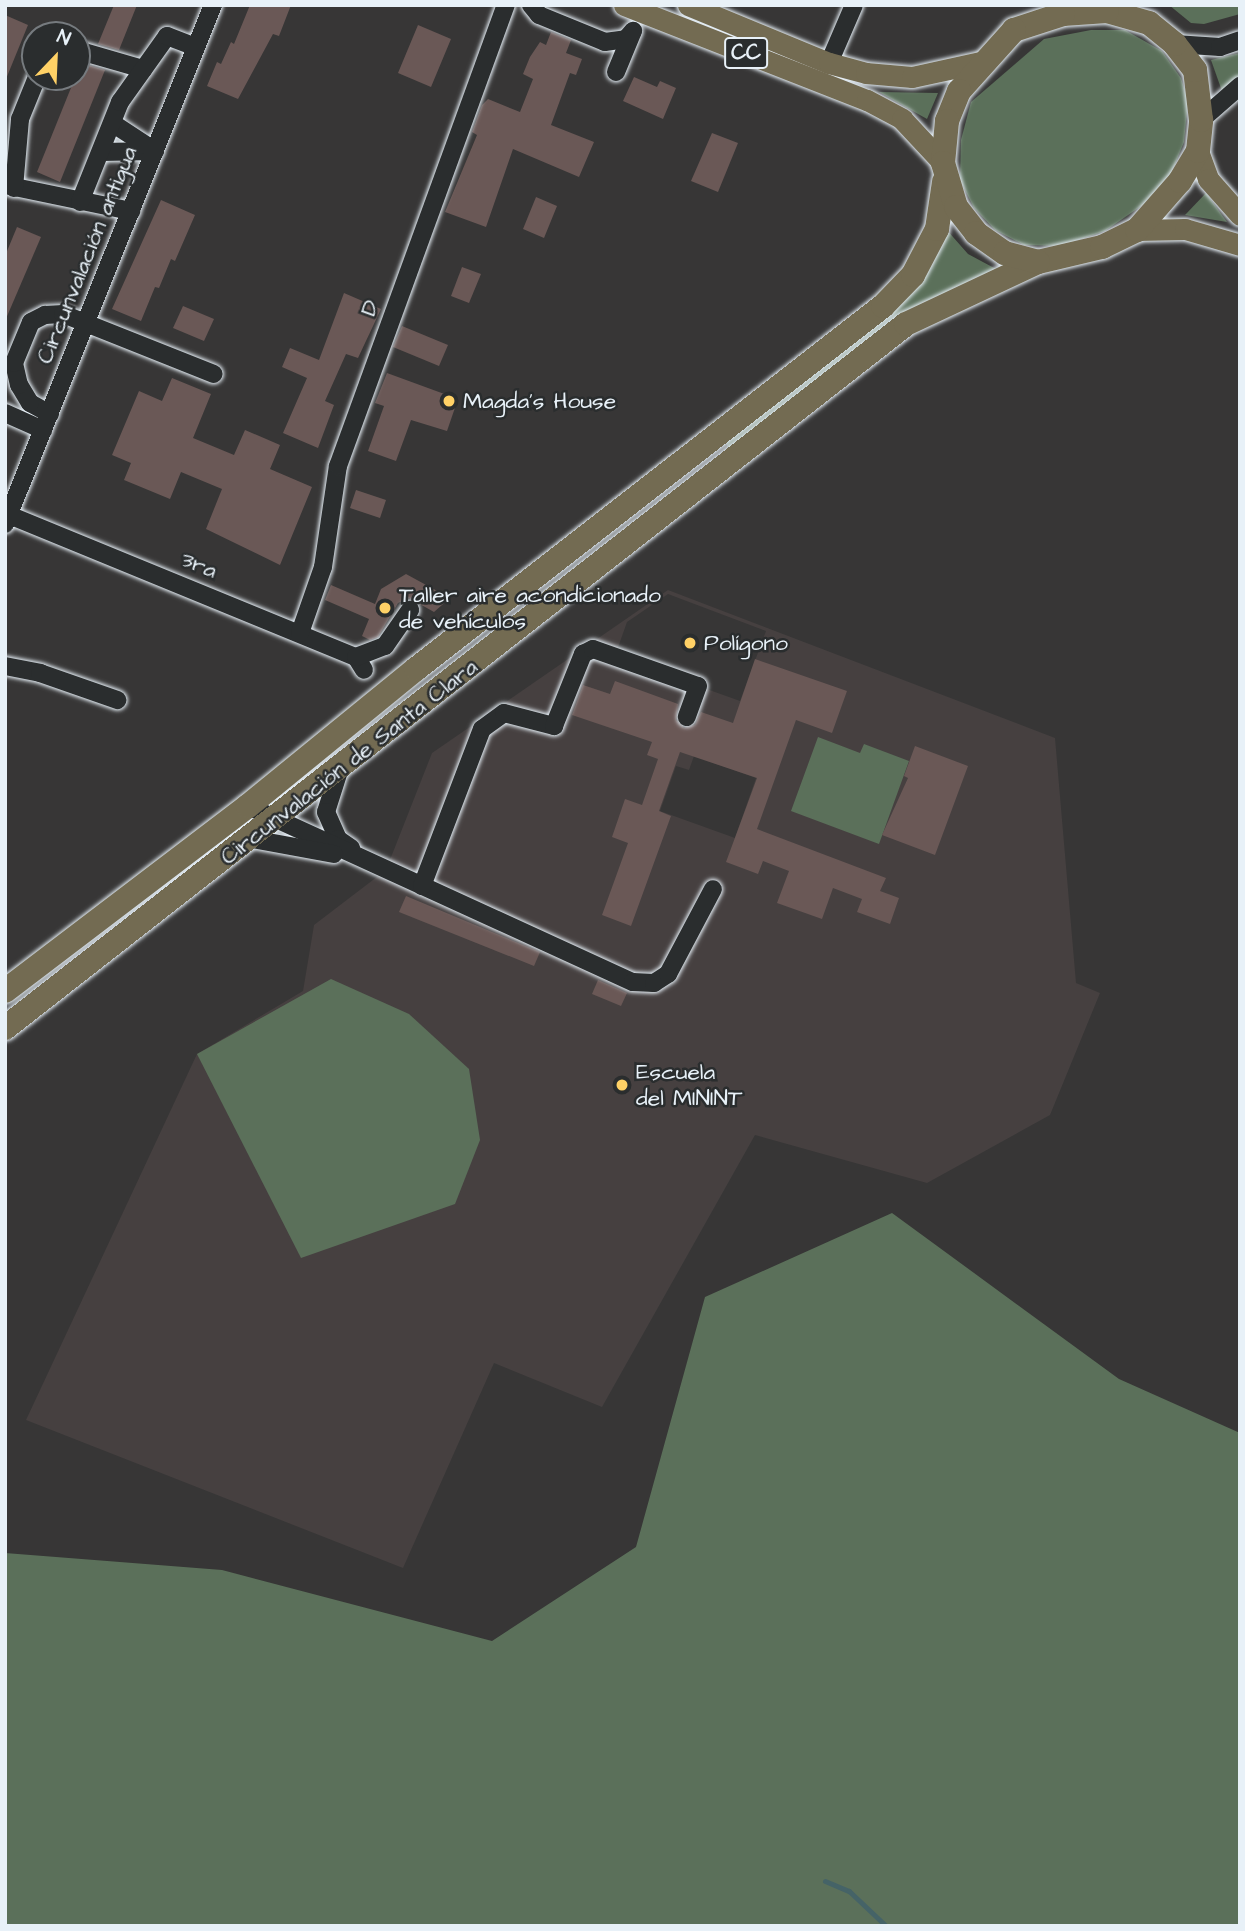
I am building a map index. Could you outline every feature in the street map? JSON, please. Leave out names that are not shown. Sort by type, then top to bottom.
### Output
[{"type":"highway","points":[[1014,30],[1034,5]]},
{"type":"highway","name":"CC","points":[[1107,11],[1145,14],[1175,44],[1195,70],[1201,120],[1198,151],[1180,181],[1137,230],[1102,247],[1038,262],[1005,253],[976,233],[956,207],[944,169],[947,121],[959,91],[982,62],[1014,30],[1063,14],[1107,11]]},
{"type":"highway","name":"Circunvalación de Santa Clara","points":[[5,992],[248,806],[416,669],[883,306],[913,275],[937,229],[944,169]]},
{"type":"highway","name":"Circunvalación de Santa Clara","points":[[5,1028],[252,839],[906,324],[1038,262]]},
{"type":"main road","name":"CC","points":[[688,5],[829,63],[866,73],[912,77],[982,62]]},
{"type":"main road","name":"CC","points":[[636,13],[867,100],[902,119],[944,169]]},
{"type":"main road","name":"CC","points":[[1198,151],[1208,178],[1240,215]]},
{"type":"main road","name":"CC","points":[[1137,230],[1185,229],[1240,246]]},
{"type":"street","name":"Circunvalación antigua","points":[[7,519],[213,5]]},
{"type":"street","name":"D","points":[[300,633],[323,567],[338,466],[506,5]]},
{"type":"street","points":[[531,5],[539,15],[605,42],[626,39],[636,13]]},
{"type":"street","points":[[829,63],[854,5]]},
{"type":"street","points":[[616,72],[636,13]]},
{"type":"street","points":[[80,202],[112,123],[143,69],[167,36],[196,47]]},
{"type":"street","points":[[1175,44],[1220,47],[1240,40]]},
{"type":"street","points":[[91,54],[143,69]]},
{"type":"street","points":[[1201,120],[1240,86]]},
{"type":"street","points":[[31,91],[20,119],[10,186],[131,211]]},
{"type":"street","points":[[112,123],[155,151]]},
{"type":"street","points":[[101,152],[155,151]]},
{"type":"street","points":[[46,422],[19,385],[14,363],[31,322],[45,315],[63,314],[214,374]]},
{"type":"street","points":[[5,413],[46,422]]},
{"type":"street","name":"3ra","points":[[7,519],[300,633],[360,663],[385,646],[410,610]]},
{"type":"street","points":[[422,886],[482,729],[504,713],[554,726],[583,654],[593,649],[698,686],[687,717]]},
{"type":"street","points":[[5,666],[40,673],[117,700]]},
{"type":"street","points":[[339,771],[327,802],[330,824],[338,839],[369,862]]},
{"type":"street","points":[[248,806],[632,982],[654,983],[668,974],[713,889]]},
{"type":"street","points":[[252,839],[369,862]]},
{"type":"shaded area","name":"Escuela del MININT","points":[[668,590],[1055,738],[1076,983],[1100,993],[1050,1115],[927,1183],[755,1135],[602,1407],[494,1363],[403,1568],[26,1420],[197,1054],[303,991],[314,925],[386,870],[432,753]],"holes":[[[668,594],[766,631],[740,701],[615,656],[627,622]],[[694,756],[756,778],[735,838],[660,811],[676,766],[689,770]]]},
{"type":"green space","points":[[1169,5],[1240,5],[1240,14],[1204,24],[1191,23]]},
{"type":"green space","points":[[1091,30],[1125,30],[1162,51],[1181,78],[1188,101],[1184,142],[1171,174],[1147,202],[1105,231],[1060,246],[1024,245],[995,230],[974,208],[960,180],[961,140],[971,102],[1044,39]]},
{"type":"green space","points":[[1240,53],[1240,78],[1223,94],[1211,60]]},
{"type":"green space","points":[[879,92],[938,93],[927,119]]},
{"type":"green space","points":[[1206,193],[1227,222],[1185,215]]},
{"type":"green space","points":[[946,229],[968,254],[996,269],[881,330],[728,449],[726,441]]},
{"type":"green space","points":[[818,737],[860,753],[864,744],[909,761],[879,844],[791,811]]},
{"type":"green space","points":[[331,979],[409,1014],[469,1069],[480,1140],[455,1204],[301,1258],[197,1054]]},
{"type":"green space","points":[[892,1213],[1119,1379],[1240,1433],[1240,1926],[5,1926],[5,1553],[222,1570],[492,1641],[636,1547],[705,1297]]},
{"type":"building","points":[[114,5],[137,5],[119,50],[98,44]]},
{"type":"building","points":[[250,5],[291,5],[279,36],[273,34],[238,99],[207,86],[217,62],[221,64],[231,42],[234,44]]},
{"type":"building","points":[[5,15],[21,22],[21,42],[5,79]]},
{"type":"building","points":[[418,25],[451,39],[431,87],[398,73]]},
{"type":"building","points":[[551,32],[571,40],[566,53],[582,59],[576,75],[570,73],[551,125],[594,142],[579,177],[513,149],[486,227],[445,212],[477,135],[472,132],[482,105],[488,99],[520,112],[533,79],[523,74],[540,42],[546,45]]},
{"type":"building","points":[[91,66],[105,70],[60,182],[37,172],[70,91],[91,91]]},
{"type":"building","points":[[634,77],[657,87],[660,81],[676,88],[663,119],[623,101]]},
{"type":"building","points":[[712,133],[738,143],[718,192],[691,181]]},
{"type":"building","points":[[536,197],[557,206],[544,238],[523,229]]},
{"type":"building","points":[[161,200],[195,215],[175,261],[171,259],[159,288],[155,287],[141,321],[112,309]]},
{"type":"building","points":[[17,227],[41,237],[5,321],[5,256]]},
{"type":"building","points":[[462,267],[481,274],[469,303],[451,296]]},
{"type":"building","points":[[344,293],[381,309],[358,358],[346,354],[325,401],[334,405],[318,448],[283,433],[307,378],[282,367],[290,348],[319,360]]},
{"type":"building","points":[[183,306],[214,319],[204,341],[173,328]]},
{"type":"building","points":[[402,326],[448,345],[439,366],[393,347]]},
{"type":"building","points":[[387,373],[458,399],[447,431],[411,420],[396,461],[368,451],[384,406],[375,403]]},
{"type":"building","points":[[172,378],[211,394],[193,438],[234,455],[245,430],[280,445],[270,469],[312,487],[280,565],[206,529],[222,489],[181,472],[170,499],[124,480],[131,463],[112,455],[139,391],[162,401]]},
{"type":"building","points":[[356,490],[386,500],[380,518],[350,508]]},
{"type":"building","name":"Taller aire acondicionado de vehículos","points":[[406,574],[450,598],[434,612],[409,598],[398,603],[378,637],[370,640],[362,636],[369,619],[325,600],[331,585],[375,604],[381,589]]},
{"type":"building","points":[[755,659],[847,691],[832,733],[796,720],[757,829],[886,878],[880,891],[899,898],[890,924],[857,912],[862,899],[833,888],[822,919],[777,903],[789,871],[763,861],[758,874],[726,862],[757,778],[680,752],[659,811],[671,816],[631,926],[602,915],[628,843],[612,837],[625,799],[642,805],[658,759],[647,755],[652,742],[572,715],[583,685],[610,694],[615,681],[678,704],[676,720],[684,728],[695,725],[701,712],[733,723]]},
{"type":"building","points":[[915,746],[968,766],[935,855],[882,835],[908,778],[904,776]]},
{"type":"building","points":[[406,896],[540,952],[534,966],[399,912]]},
{"type":"building","points":[[598,980],[627,993],[621,1006],[592,994]]},
{"type":"waterway","points":[[825,1881],[849,1891],[886,1926]]},
{"type":"place","name":"Magda’s House","points":[[449,401]]},
{"type":"place","name":"Taller aire acondicionado de vehículos","points":[[385,608]]},
{"type":"place","name":"Polígono","points":[[690,643]]},
{"type":"place","name":"Escuela del MININT","points":[[622,1085]]}]
